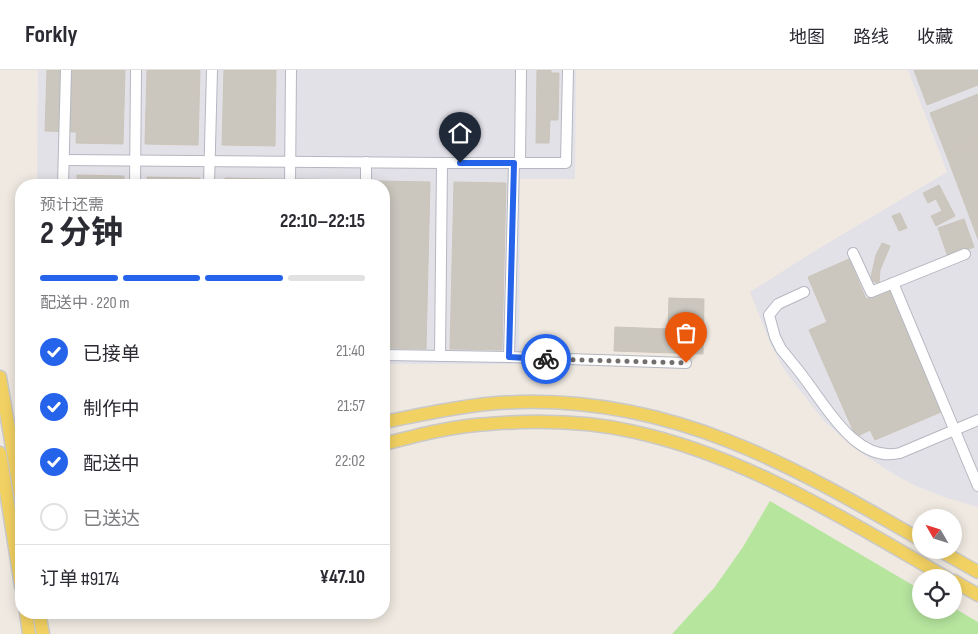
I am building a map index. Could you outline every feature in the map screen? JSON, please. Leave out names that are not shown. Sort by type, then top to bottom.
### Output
[{"type":"main road","points":[[0,376],[15,463]]},
{"type":"main road","points":[[390,421],[484,404],[518,402],[579,404],[636,412],[696,428],[748,448],[833,489],[912,535]]},
{"type":"main road","points":[[390,443],[458,427],[496,423],[579,424],[636,432],[690,448],[779,484],[823,506],[932,569]]},
{"type":"main road","points":[[9,436],[15,443]]},
{"type":"main road","points":[[0,453],[3,488],[10,506],[15,542]]},
{"type":"main road","points":[[956,559],[978,572]]},
{"type":"main road","points":[[962,586],[978,595]]},
{"type":"main road","points":[[27,619],[29,634]]},
{"type":"main road","points":[[40,619],[43,634]]},
{"type":"lane","points":[[63,179],[66,70]]},
{"type":"lane","points":[[135,179],[136,70]]},
{"type":"lane","points":[[209,179],[212,70]]},
{"type":"lane","points":[[290,179],[291,70]]},
{"type":"lane","points":[[509,357],[521,70]]},
{"type":"lane","points":[[64,160],[566,163],[568,70]]},
{"type":"lane","points":[[366,162],[366,179]]},
{"type":"lane","points":[[440,356],[442,163]]},
{"type":"lane","points":[[853,253],[871,292],[965,254]]},
{"type":"lane","points":[[893,283],[978,486]]},
{"type":"lane","points":[[804,292],[778,304],[772,309],[769,315],[771,322],[781,349],[847,434],[862,445],[890,455],[900,453],[978,420]]},
{"type":"lane","points":[[390,355],[686,363]]},
{"type":"shaded area","points":[[38,70],[576,70],[575,179],[520,179],[519,364],[390,364],[390,179],[37,179]]},
{"type":"shaded area","points":[[908,70],[978,70],[978,507],[944,497],[895,475],[854,448],[823,420],[785,371],[771,345],[750,292],[947,172]]},
{"type":"green space","points":[[770,501],[912,585],[912,619],[962,619],[962,613],[978,622],[978,634],[672,634],[714,588],[743,547]]},
{"type":"building","points":[[47,70],[78,70],[76,132],[45,131]]},
{"type":"building","points":[[78,70],[125,70],[123,144],[76,143]]},
{"type":"building","points":[[147,70],[200,70],[198,145],[145,144]]},
{"type":"building","points":[[224,70],[276,70],[275,146],[222,145]]},
{"type":"building","points":[[537,70],[551,70],[551,73],[559,73],[558,120],[550,120],[549,143],[536,143]]},
{"type":"building","points":[[914,70],[978,70],[978,85],[927,105]]},
{"type":"building","points":[[978,94],[978,142],[946,154],[930,113]]},
{"type":"building","points":[[978,142],[978,239],[946,154]]},
{"type":"building","points":[[77,175],[124,176],[124,179],[77,179]]},
{"type":"building","points":[[147,177],[200,178],[200,179],[147,179]]},
{"type":"building","points":[[225,178],[277,179],[225,179]]},
{"type":"building","points":[[390,181],[430,182],[426,349],[390,348]]},
{"type":"building","points":[[454,182],[506,183],[502,350],[450,349]]},
{"type":"building","points":[[939,185],[955,216],[936,226],[931,216],[942,211],[936,199],[928,203],[923,193]]},
{"type":"building","points":[[900,213],[907,228],[899,231],[892,216]]},
{"type":"building","points":[[964,219],[974,247],[948,257],[938,228]]},
{"type":"building","points":[[882,243],[890,246],[880,270],[879,283],[870,281],[876,255]]},
{"type":"building","points":[[849,259],[866,299],[891,289],[941,412],[875,440],[870,430],[856,437],[809,330],[827,322],[808,277]]},
{"type":"building","points":[[669,298],[704,299],[703,354],[614,351],[615,327],[668,329]]},
{"type":"way so far","points":[[546,359],[686,363]]},
{"type":"route","points":[[460,163],[514,163],[509,357],[546,359]]}]
